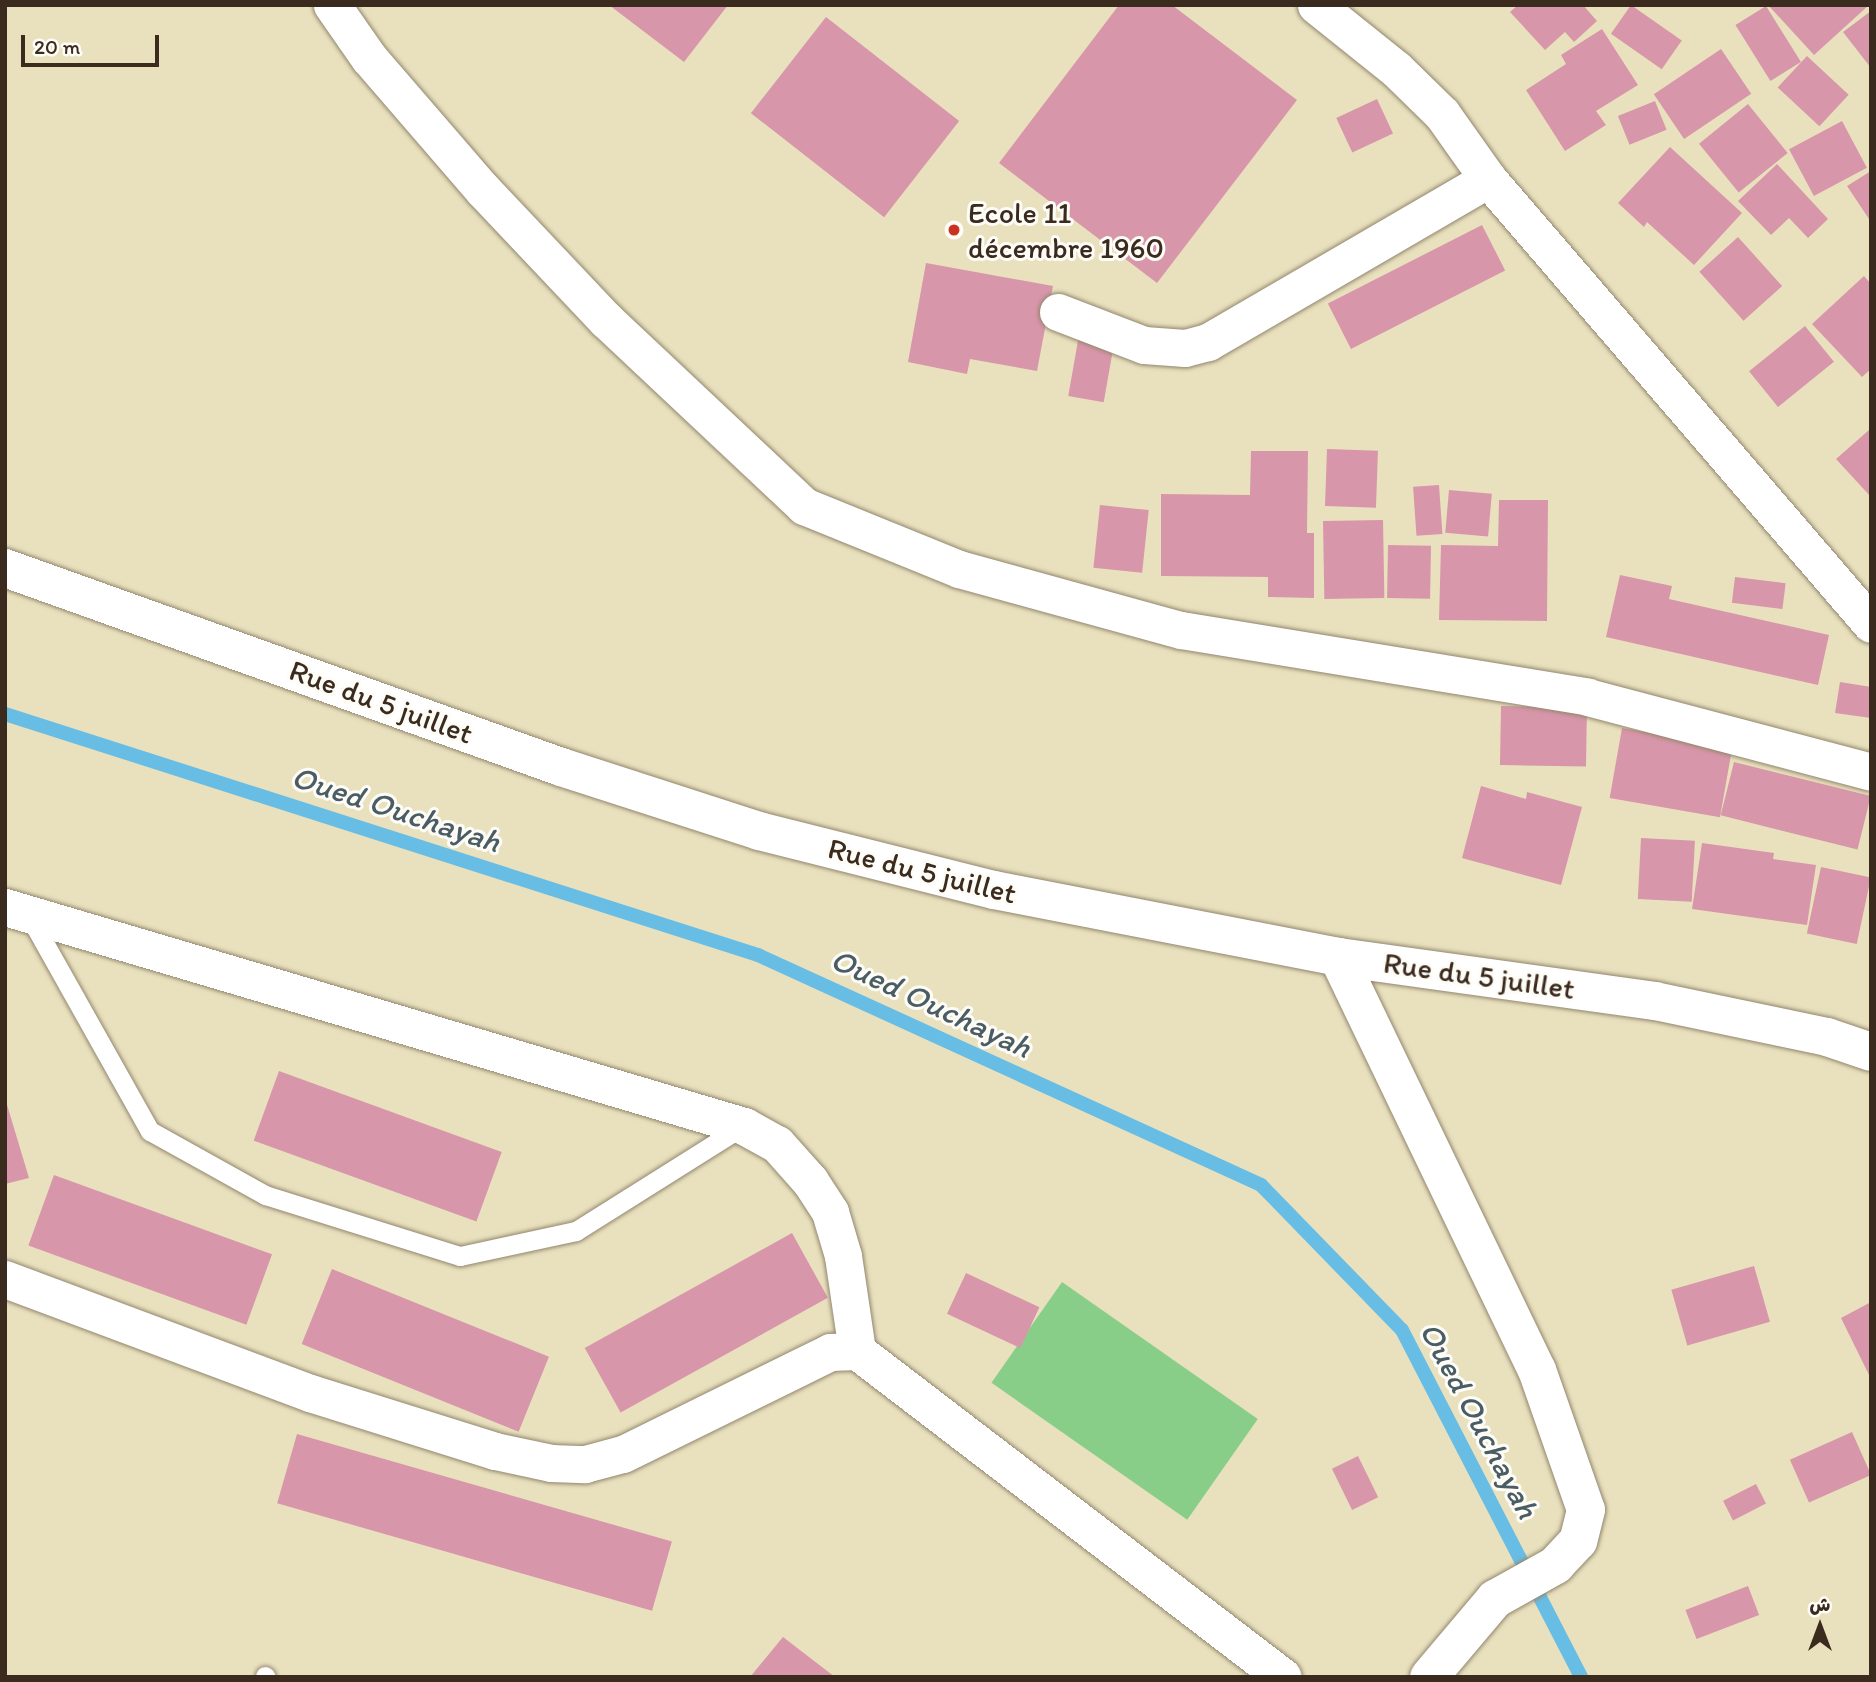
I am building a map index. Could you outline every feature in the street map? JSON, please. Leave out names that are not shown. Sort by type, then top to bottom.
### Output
[{"type":"street","points":[[332,5],[369,58],[493,200],[606,320],[804,506],[959,569],[1181,630],[1588,697],[1871,772]]},
{"type":"street","points":[[1316,5],[1396,69],[1443,114],[1488,179],[1871,624]]},
{"type":"street","points":[[1058,312],[1144,345],[1185,348],[1208,342],[1488,179]]},
{"type":"street","name":"Rue du 5 juillet","points":[[5,568],[561,767],[759,831],[994,890],[1338,957],[1655,1001],[1827,1037],[1871,1052]]},
{"type":"street","points":[[17,910],[744,1126],[777,1144],[810,1181],[830,1212],[843,1256],[857,1351]]},
{"type":"street","points":[[1338,957],[1537,1370],[1586,1510],[1578,1541],[1556,1564],[1495,1599],[1429,1677]]},
{"type":"street","points":[[5,1279],[310,1392],[495,1451],[551,1463],[585,1464],[623,1454],[830,1352],[857,1351],[1283,1677]]},
{"type":"lane","points":[[17,910],[150,1131],[265,1195],[460,1256],[576,1231],[744,1126]]},
{"type":"green space","points":[[1062,1282],[1258,1419],[1187,1520],[991,1383]]},
{"type":"building","points":[[609,5],[728,5],[684,62]]},
{"type":"building","points":[[1119,5],[1172,5],[1297,100],[1157,283],[999,163]]},
{"type":"building","points":[[1518,5],[1583,5],[1597,21],[1574,42],[1565,32],[1545,50],[1510,12]]},
{"type":"building","points":[[1631,5],[1682,41],[1662,69],[1611,34]]},
{"type":"building","points":[[1768,5],[1869,5],[1814,55]]},
{"type":"building","points":[[1766,6],[1801,62],[1770,81],[1735,25]]},
{"type":"building","points":[[1871,11],[1871,68],[1843,32]]},
{"type":"building","points":[[826,17],[959,121],[884,217],[751,113]]},
{"type":"building","points":[[1602,29],[1638,85],[1596,111],[1606,125],[1565,151],[1526,90],[1566,64],[1561,55]]},
{"type":"building","points":[[1721,49],[1751,94],[1684,139],[1654,94]]},
{"type":"building","points":[[1807,56],[1849,95],[1819,126],[1778,87]]},
{"type":"building","points":[[1377,99],[1393,133],[1352,152],[1336,118]]},
{"type":"building","points":[[1655,101],[1667,130],[1630,145],[1618,116]]},
{"type":"building","points":[[1748,104],[1788,153],[1739,193],[1699,144]]},
{"type":"building","points":[[1842,121],[1867,168],[1814,196],[1789,149]]},
{"type":"building","points":[[1670,147],[1742,213],[1694,265],[1647,222],[1644,227],[1618,203]]},
{"type":"building","points":[[1777,164],[1828,219],[1808,238],[1789,218],[1771,235],[1738,201]]},
{"type":"building","points":[[1871,171],[1871,222],[1847,186]]},
{"type":"building","points":[[1482,225],[1505,270],[1351,349],[1328,304]]},
{"type":"building","points":[[1738,237],[1782,286],[1744,321],[1699,272]]},
{"type":"building","points":[[926,263],[1053,286],[1037,371],[970,359],[967,374],[908,362]]},
{"type":"building","points":[[1864,276],[1871,284],[1871,369],[1862,377],[1812,324]]},
{"type":"building","points":[[1805,326],[1834,362],[1778,407],[1749,371]]},
{"type":"building","points":[[1079,335],[1114,341],[1104,402],[1068,396]]},
{"type":"building","points":[[1869,430],[1871,432],[1871,497],[1836,459]]},
{"type":"building","points":[[1327,449],[1378,451],[1376,508],[1325,506]]},
{"type":"building","points":[[1251,451],[1308,451],[1307,533],[1314,533],[1314,598],[1268,597],[1268,577],[1161,576],[1161,494],[1250,495]]},
{"type":"building","points":[[1439,485],[1442,534],[1416,536],[1413,487]]},
{"type":"building","points":[[1449,490],[1492,494],[1488,537],[1445,533]]},
{"type":"building","points":[[1499,500],[1548,500],[1547,621],[1439,620],[1441,545],[1498,546]]},
{"type":"building","points":[[1100,505],[1149,510],[1142,573],[1093,568]]},
{"type":"building","points":[[1383,520],[1384,598],[1324,599],[1323,521]]},
{"type":"building","points":[[1388,545],[1431,546],[1430,599],[1387,598]]},
{"type":"building","points":[[1620,575],[1672,586],[1669,599],[1829,635],[1818,685],[1606,637]]},
{"type":"building","points":[[1735,577],[1786,583],[1782,609],[1732,603]]},
{"type":"building","points":[[1840,682],[1871,687],[1871,718],[1835,713]]},
{"type":"building","points":[[1501,706],[1587,708],[1586,766],[1500,765]]},
{"type":"building","points":[[1622,728],[1732,747],[1720,817],[1610,798]]},
{"type":"building","points":[[1734,762],[1871,796],[1858,849],[1721,815]]},
{"type":"building","points":[[1481,786],[1526,799],[1527,792],[1582,807],[1561,885],[1462,858]]},
{"type":"building","points":[[1641,838],[1695,841],[1692,902],[1638,899]]},
{"type":"building","points":[[1702,843],[1774,853],[1773,859],[1816,865],[1807,925],[1692,909]]},
{"type":"building","points":[[1821,867],[1871,878],[1857,944],[1807,934]]},
{"type":"building","points":[[279,1071],[502,1152],[476,1222],[254,1141]]},
{"type":"building","points":[[5,1098],[29,1178],[5,1184]]},
{"type":"building","points":[[54,1175],[272,1254],[246,1325],[28,1245]]},
{"type":"building","points":[[792,1233],[828,1298],[621,1413],[585,1348]]},
{"type":"building","points":[[1754,1266],[1770,1322],[1687,1345],[1671,1290]]},
{"type":"building","points":[[332,1269],[549,1357],[519,1432],[302,1344]]},
{"type":"building","points":[[966,1273],[1039,1307],[1020,1348],[947,1314]]},
{"type":"building","points":[[1871,1302],[1871,1379],[1841,1318]]},
{"type":"building","points":[[1852,1432],[1871,1475],[1809,1503],[1790,1460]]},
{"type":"building","points":[[297,1434],[672,1541],[652,1611],[277,1503]]},
{"type":"building","points":[[1358,1456],[1378,1497],[1352,1510],[1332,1469]]},
{"type":"building","points":[[1756,1484],[1766,1504],[1733,1520],[1723,1501]]},
{"type":"building","points":[[1748,1586],[1759,1615],[1697,1639],[1685,1610]]},
{"type":"building","points":[[783,1637],[835,1677],[750,1677]]},
{"type":"waterway","name":"Oued Ouchayah","points":[[5,714],[758,955],[1261,1185],[1402,1330],[1581,1677]]},
{"type":"place","name":"Ecole 11 décembre 1960","points":[[954,230]]}]
